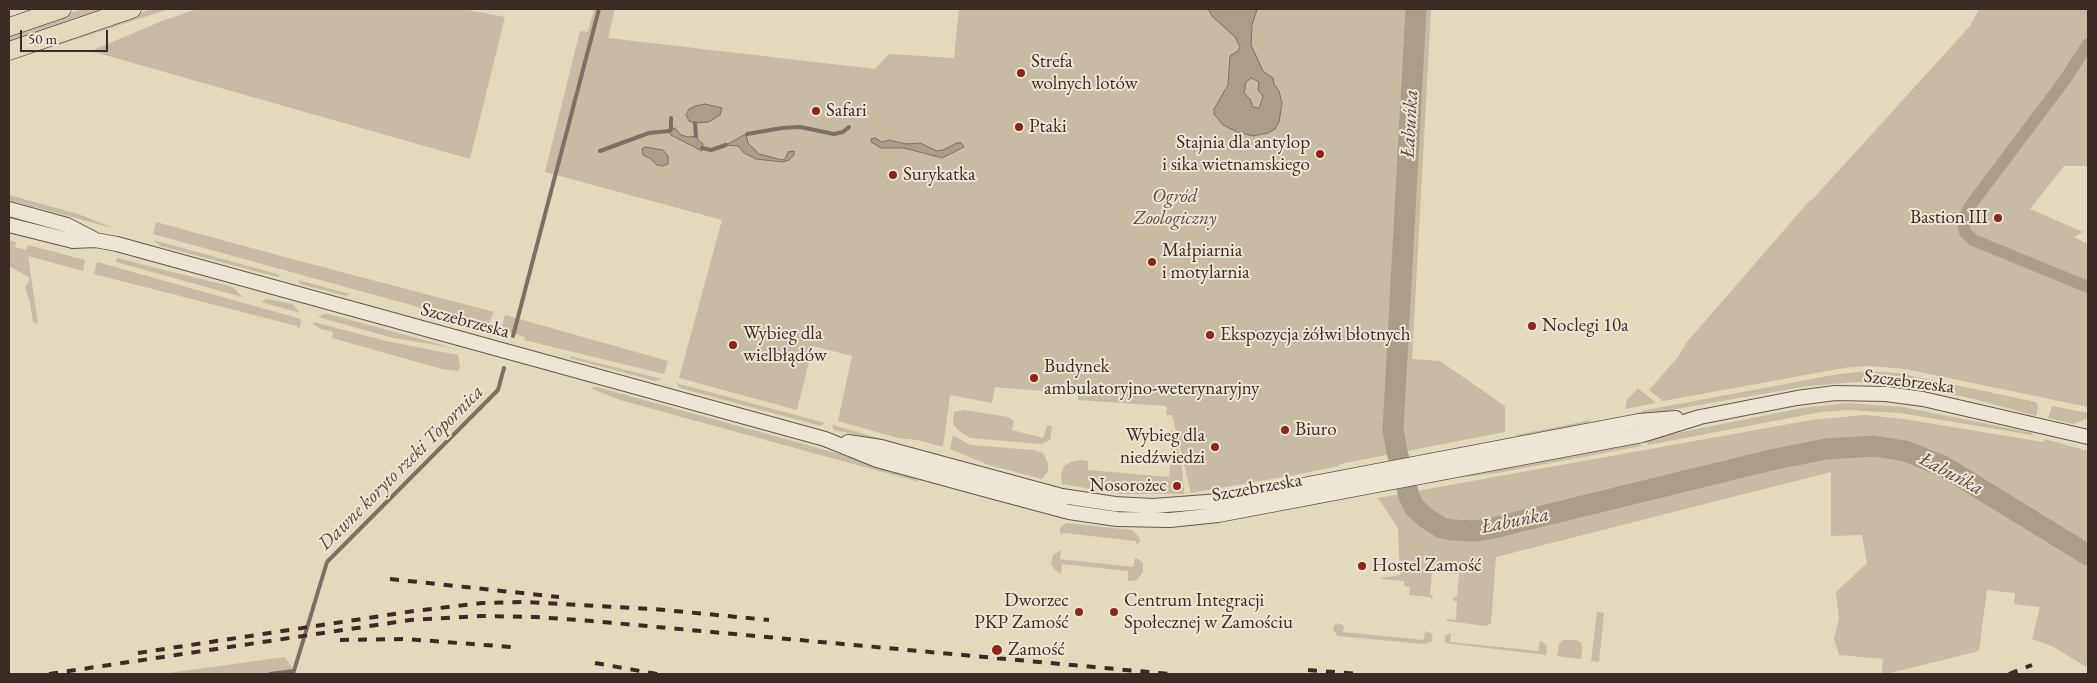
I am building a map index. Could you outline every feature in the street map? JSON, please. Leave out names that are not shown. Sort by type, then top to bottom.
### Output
[{"type":"main road","points":[[9,27],[62,9]]},
{"type":"main road","points":[[9,51],[132,9]]},
{"type":"street","name":"Szczebrzeska","points":[[9,209],[67,225],[95,240]]},
{"type":"street","name":"Szczebrzeska","points":[[9,225],[73,241],[95,240],[116,244],[825,438],[881,447],[1062,496],[1105,503],[1137,506],[1207,503],[1640,421],[1700,417]]},
{"type":"street","name":"Szczebrzeska","points":[[825,438],[877,460],[1060,510],[1117,519],[1159,520],[1205,517],[1374,486],[1642,435],[1700,417],[1812,396],[1872,393],[1923,399],[2086,436]]},
{"type":"green space","points":[[82,9],[116,9],[9,46],[9,33]]},
{"type":"green space","points":[[152,9],[169,9],[56,46],[68,37]]},
{"type":"green space","points":[[197,9],[462,9],[505,17],[470,159],[91,51],[162,21]]},
{"type":"green space","name":"Ogród Zoologiczny","points":[[594,9],[615,9],[608,38],[875,69],[889,54],[954,58],[959,9],[1431,9],[1412,359],[1440,361],[1505,406],[1505,432],[1340,464],[1339,466],[1295,475],[1191,493],[1172,415],[1166,415],[1167,408],[1165,406],[1078,400],[1078,394],[995,387],[992,403],[950,395],[943,447],[918,440],[898,438],[838,421],[852,356],[813,346],[797,410],[679,378],[722,220],[545,172],[580,31],[588,32]]},
{"type":"green space","points":[[1979,9],[2088,9],[2088,166],[2064,166],[2030,209],[2083,232],[2074,237],[2088,244],[2088,407],[1905,369],[1869,366],[1844,368],[1663,401],[1649,390],[1678,357],[1687,342],[1811,199],[1970,26]]},
{"type":"green space","points":[[9,195],[78,214],[116,229],[9,200]]},
{"type":"green space","points":[[156,222],[494,312],[489,323],[482,329],[411,305],[153,234]]},
{"type":"green space","points":[[9,240],[16,242],[15,247],[26,250],[28,245],[85,260],[83,271],[28,256],[38,324],[33,322],[25,288],[30,278],[9,266]]},
{"type":"green space","points":[[153,240],[281,275],[277,277],[161,246]]},
{"type":"green space","points":[[117,258],[233,287],[242,297],[116,262]]},
{"type":"green space","points":[[97,262],[301,319],[300,327],[299,329],[297,326],[94,274]]},
{"type":"green space","points":[[298,280],[350,294],[346,296],[300,284]]},
{"type":"green space","points":[[267,299],[293,304],[300,313],[261,302]]},
{"type":"green space","points":[[323,314],[329,314],[453,348],[389,337],[318,317]]},
{"type":"green space","points":[[505,315],[668,361],[664,374],[524,340],[525,337],[501,330]]},
{"type":"green space","points":[[314,322],[386,341],[458,355],[460,367],[458,371],[442,369],[332,338],[333,332],[321,329],[313,324]]},
{"type":"green space","points":[[570,356],[662,379],[655,381],[570,358]]},
{"type":"green space","points":[[1865,371],[1898,373],[2036,402],[2038,406],[2036,416],[1974,399],[1923,388],[1887,383],[1857,382],[1808,386],[1642,415],[1641,411],[1833,375]]},
{"type":"green space","points":[[676,383],[825,423],[821,426],[680,388]]},
{"type":"green space","points":[[597,387],[836,453],[913,476],[919,482],[620,400],[590,388]]},
{"type":"green space","points":[[1638,388],[1656,403],[1625,409],[1627,400]]},
{"type":"green space","points":[[1847,403],[1903,407],[2033,433],[2032,435],[1900,413],[1848,410],[1821,412],[1648,445],[1647,439],[1802,408]]},
{"type":"green space","points":[[2052,406],[2088,413],[2088,418],[2074,424],[2048,418]]},
{"type":"green space","points":[[964,410],[1008,417],[1014,421],[1012,430],[1043,438],[1047,426],[1050,425],[1052,427],[1050,440],[1041,444],[970,438],[953,424],[954,412]]},
{"type":"green space","points":[[1865,415],[1904,419],[2043,442],[2044,439],[2088,451],[2088,668],[2052,646],[2032,639],[2040,607],[2014,604],[2015,593],[1987,590],[1979,651],[1886,674],[1882,674],[1883,659],[1839,655],[1834,639],[1839,619],[1836,592],[1867,563],[1862,535],[1831,536],[1831,472],[1496,557],[1491,623],[1487,626],[1447,621],[1447,619],[1456,620],[1457,602],[1453,600],[1454,597],[1457,597],[1459,574],[1432,572],[1430,595],[1433,596],[1432,599],[1409,595],[1410,587],[1404,586],[1404,581],[1381,579],[1400,575],[1398,528],[1378,498],[1811,420]]},
{"type":"green space","points":[[1592,420],[1580,427],[1519,437],[1516,435]]},
{"type":"green space","points":[[832,425],[901,444],[834,430]]},
{"type":"green space","points":[[1173,430],[1182,464],[1184,494],[1120,494],[1062,484],[1061,475],[1064,466],[1080,460],[1088,461],[1088,470],[1169,477],[1172,439],[1169,433]]},
{"type":"green space","points":[[953,435],[970,445],[1034,450],[1043,453],[1048,463],[1048,471],[1042,479],[989,465],[950,449]]},
{"type":"green space","points":[[1640,441],[1641,446],[1497,473],[1456,478]]},
{"type":"green space","points":[[1066,523],[1132,530],[1139,537],[1140,542],[1136,544],[1136,541],[1063,533],[1061,536],[1060,528]]},
{"type":"green space","points":[[1061,550],[1060,559],[1133,567],[1135,558],[1143,563],[1143,572],[1137,580],[1128,581],[1128,571],[1062,564],[1061,574],[1051,564],[1053,555]]},
{"type":"green space","points":[[1597,612],[1604,613],[1599,662],[1591,661]]},
{"type":"green space","points":[[1338,623],[1344,626],[1343,632],[1424,640],[1425,631],[1431,633],[1433,637],[1431,642],[1424,644],[1338,636],[1333,630],[1334,626]]},
{"type":"green space","points":[[1451,633],[1450,642],[1538,651],[1541,641],[1547,646],[1546,655],[1445,643],[1445,636]]},
{"type":"green space","points":[[1563,640],[1576,640],[1581,643],[1581,659],[1557,656],[1559,644]]},
{"type":"green space","points":[[285,657],[294,671],[293,674],[161,674]]},
{"type":"shaded area","points":[[1208,9],[1257,9],[1252,25],[1251,45],[1263,71],[1273,78],[1282,103],[1279,122],[1275,129],[1268,133],[1253,136],[1237,132],[1223,125],[1214,114],[1214,109],[1228,85],[1230,56],[1238,51],[1240,47],[1235,37],[1212,16]],"holes":[[[1251,78],[1259,82],[1258,90],[1263,96],[1258,108],[1253,107],[1250,99],[1244,93],[1246,82]]]},
{"type":"shaded area","points":[[705,104],[722,108],[720,115],[709,122],[695,123],[689,121],[686,115],[689,109]]},
{"type":"shaded area","points":[[675,128],[681,135],[688,137],[697,136],[698,140],[703,144],[702,151],[671,135],[669,131]]},
{"type":"shaded area","points":[[746,134],[748,143],[759,154],[782,160],[785,159],[788,152],[794,151],[794,155],[789,160],[783,162],[756,159],[744,153],[738,146],[726,145]]},
{"type":"shaded area","points":[[875,138],[882,142],[889,140],[906,144],[920,143],[937,151],[957,143],[961,143],[964,147],[942,158],[904,148],[881,148],[871,142],[871,139]]},
{"type":"shaded area","points":[[645,147],[663,150],[668,156],[668,164],[663,166],[657,165],[643,155],[642,149]]},
{"type":"waterway","name":"Dawne koryto rzeki Topornica","points":[[513,336],[599,9]]},
{"type":"waterway","name":"Łabuńka","points":[[1416,9],[1393,430],[1409,496],[1414,507],[1426,518],[1442,528],[1451,530],[1474,531],[1489,529],[1771,460],[1826,449],[1874,446],[1905,451],[1943,466],[2088,555]]},
{"type":"waterway","points":[[2088,44],[2064,81],[1970,206],[1963,221],[1965,232],[1973,240],[2088,287]]},
{"type":"waterway","points":[[600,151],[649,133],[669,131],[671,129],[671,118]]},
{"type":"waterway","points":[[695,123],[696,136]]},
{"type":"waterway","points":[[747,134],[800,127],[834,134],[843,132],[849,127]]},
{"type":"waterway","points":[[702,148],[711,150],[726,145]]},
{"type":"waterway","name":"Dawne koryto rzeki Topornica","points":[[293,674],[327,562],[498,390],[504,368]]},
{"type":"waterway","points":[[270,674],[294,671]]},
{"type":"railway","points":[[390,579],[559,597]]},
{"type":"railway","points":[[138,653],[414,611],[482,603],[524,602],[654,609],[769,620]]},
{"type":"railway","points":[[49,674],[410,620],[481,616],[592,621],[1170,674]]},
{"type":"railway","points":[[340,640],[406,639],[511,647]]},
{"type":"railway","points":[[595,663],[657,674]]},
{"type":"railway","points":[[2009,674],[2032,665]]},
{"type":"railway","points":[[1308,670],[1360,674]]},
{"type":"place","name":"Strefa wolnych lotów","points":[[1021,73]]},
{"type":"place","name":"Safari","points":[[816,111]]},
{"type":"place","name":"Ptaki","points":[[1019,127]]},
{"type":"place","name":"Stajnia dla antylop i sika wietnamskiego","points":[[1320,154]]},
{"type":"place","name":"Surykatka","points":[[893,175]]},
{"type":"place","name":"Bastion III","points":[[1998,218]]},
{"type":"place","name":"Małpiarnia i motylarnia","points":[[1152,262]]},
{"type":"place","name":"Noclegi 10a","points":[[1532,326]]},
{"type":"place","name":"Ekspozycja żółwi błotnych","points":[[1210,335]]},
{"type":"place","name":"Wybieg dla wielbłądów","points":[[733,345]]},
{"type":"place","name":"Budynek ambulatoryjno-weterynaryjny","points":[[1034,378]]},
{"type":"place","name":"Biuro","points":[[1285,430]]},
{"type":"place","name":"Wybieg dla niedźwiedzi","points":[[1215,447]]},
{"type":"place","name":"Nosorożec","points":[[1177,486]]},
{"type":"place","name":"Hostel Zamość","points":[[1362,566]]},
{"type":"place","name":"Dworzec PKP Zamość","points":[[1079,612]]},
{"type":"place","name":"Centrum Integracji Społecznej w Zamościu","points":[[1114,612]]},
{"type":"place","name":"Zamość","points":[[997,650]]}]
